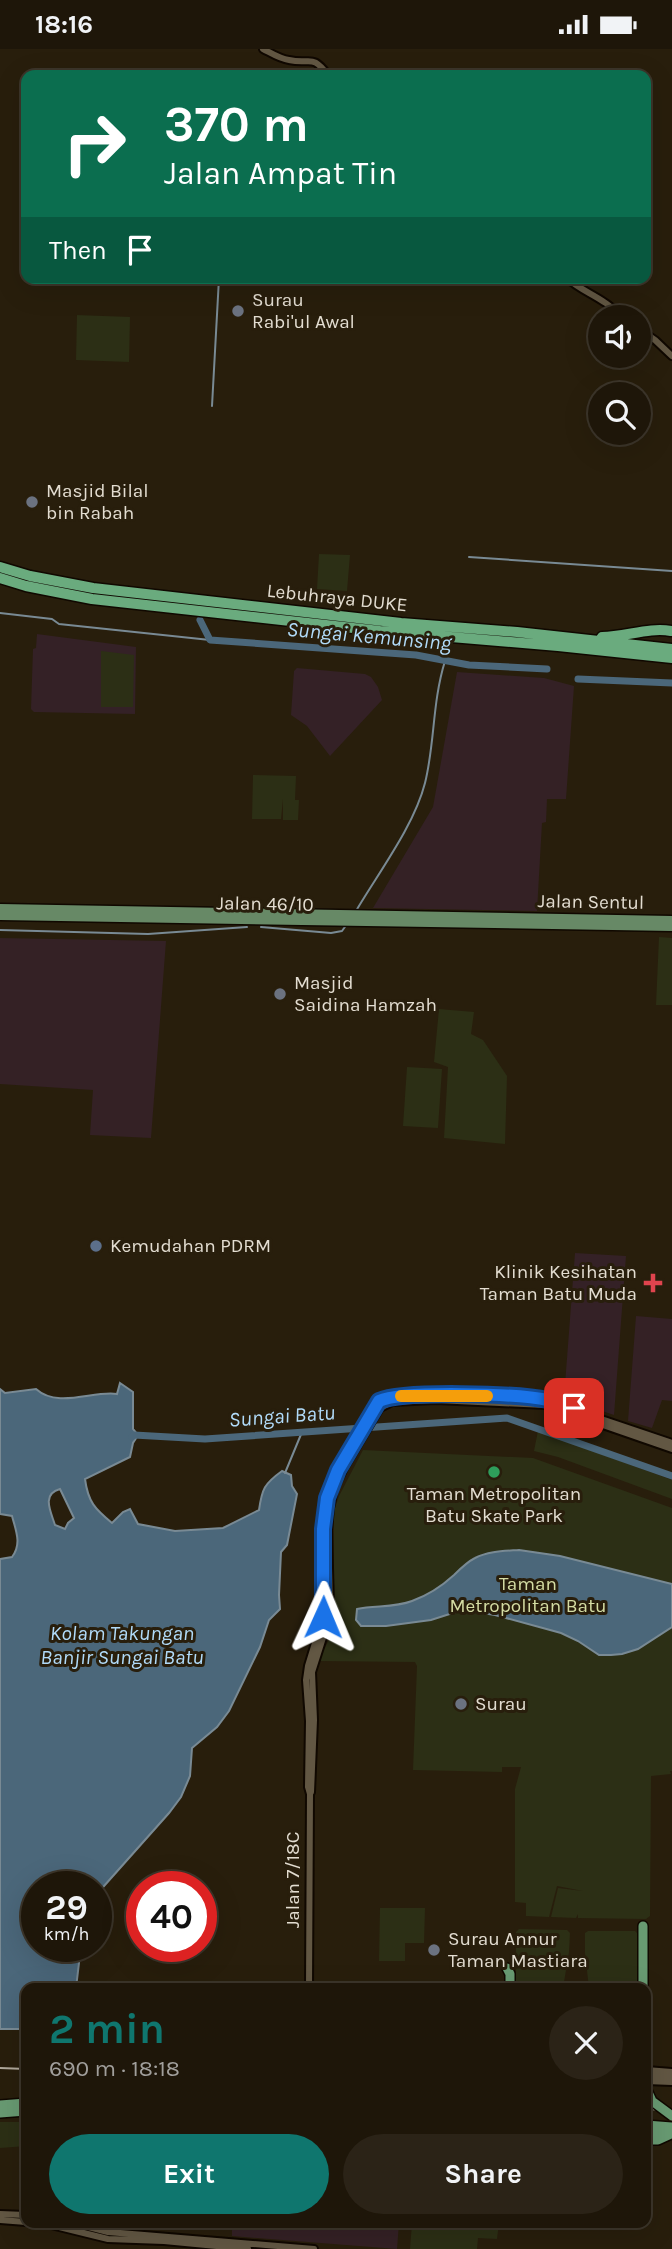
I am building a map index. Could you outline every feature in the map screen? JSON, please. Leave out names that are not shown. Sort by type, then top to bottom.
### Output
[{"type":"highway","name":"Lebuhraya DUKE","points":[[0,567],[30,576],[93,588],[568,642],[672,658]]},
{"type":"highway","name":"Lebuhraya DUKE","points":[[0,577],[37,589],[92,599],[380,631],[672,649]]},
{"type":"highway","points":[[568,642],[660,629],[671,631],[662,635],[660,641],[672,649]]},
{"type":"highway","points":[[568,642],[672,666]]},
{"type":"highway","points":[[643,1926],[643,1983]]},
{"type":"highway","points":[[508,1971],[509,1983]]},
{"type":"highway","points":[[651,2099],[672,2116]]},
{"type":"highway","points":[[0,2105],[21,2103]]},
{"type":"highway","points":[[0,2113],[21,2111]]},
{"type":"highway","points":[[651,2126],[671,2132]]},
{"type":"highway","points":[[651,2132],[671,2132]]},
{"type":"highway","points":[[651,2140],[658,2140],[671,2132]]},
{"type":"main road","name":"Jalan 46/10","points":[[0,908],[529,924]]},
{"type":"main road","name":"Jalan 46/10","points":[[0,916],[343,917]]},
{"type":"main road","name":"Jalan 46/10","points":[[361,918],[509,916]]},
{"type":"main road","name":"Jalan Sentul","points":[[509,916],[672,920]]},
{"type":"main road","name":"Jalan Sentul","points":[[529,924],[672,927]]},
{"type":"street","points":[[263,49],[285,59],[313,60],[324,70]]},
{"type":"street","points":[[574,284],[608,305]]},
{"type":"street","points":[[651,337],[672,356]]},
{"type":"street","points":[[371,1417],[379,1401],[395,1396],[462,1395],[545,1399],[672,1443]]},
{"type":"street","points":[[371,1417],[392,1402],[462,1400],[545,1405],[672,1449]]},
{"type":"street","name":"Jalan 7/18C","points":[[309,1983],[312,1791],[308,1787],[314,1720],[311,1666],[326,1631],[329,1612],[328,1516],[332,1489],[371,1417]]},
{"type":"street","points":[[651,2073],[672,2074]]},
{"type":"street","points":[[651,2081],[672,2082]]},
{"type":"street","points":[[0,2214],[21,2215]]},
{"type":"street","points":[[0,2220],[21,2221]]},
{"type":"street","points":[[63,2228],[108,2239],[314,2249]]},
{"type":"street","points":[[92,2228],[248,2249]]},
{"type":"shaded area","points":[[37,634],[136,647],[135,714],[34,712],[31,709],[33,649],[36,648]]},
{"type":"shaded area","points":[[297,668],[365,674],[371,677],[378,687],[382,700],[330,756],[307,726],[291,715],[294,671]]},
{"type":"shaded area","points":[[457,672],[544,678],[574,686],[566,799],[547,799],[546,822],[542,823],[537,911],[373,908],[433,807]]},
{"type":"shaded area","points":[[0,938],[166,941],[151,1138],[90,1135],[93,1090],[0,1084]]},
{"type":"shaded area","points":[[575,1253],[626,1256],[614,1415],[564,1398]]},
{"type":"shaded area","points":[[636,1316],[672,1319],[672,1401],[662,1400],[652,1428],[628,1421]]},
{"type":"shaded area","points":[[232,2228],[399,2228],[397,2249],[232,2236]]},
{"type":"green space","points":[[77,315],[130,317],[129,362],[76,360]]},
{"type":"green space","points":[[319,554],[350,555],[347,591],[317,589]]},
{"type":"green space","points":[[101,651],[134,655],[133,707],[101,707]]},
{"type":"green space","points":[[253,775],[296,776],[298,820],[283,820],[283,799],[281,819],[252,819]]},
{"type":"green space","points":[[659,937],[672,938],[672,1005],[656,1005]]},
{"type":"green space","points":[[439,1009],[474,1012],[471,1034],[483,1040],[507,1076],[505,1144],[444,1138],[448,1067],[434,1062]]},
{"type":"green space","points":[[407,1067],[442,1069],[438,1128],[403,1126]]},
{"type":"green space","points":[[538,1431],[672,1480],[672,1499],[558,1457],[534,1451]]},
{"type":"green space","name":"Taman Metropolitan Batu","points":[[363,1450],[533,1458],[672,1508],[672,1771],[671,1774],[651,1776],[650,1916],[646,1919],[578,1918],[578,1914],[576,1918],[551,1917],[558,1888],[583,1891],[557,1886],[549,1917],[526,1916],[526,1903],[515,1902],[515,1789],[521,1767],[502,1767],[502,1772],[413,1770],[415,1662],[318,1661],[331,1636],[334,1618],[334,1511]]},
{"type":"green space","points":[[380,1908],[425,1908],[424,1943],[405,1943],[405,1961],[379,1961]]},
{"type":"green space","points":[[519,1929],[567,1930],[570,1933],[564,1983],[516,1983],[516,1932]]},
{"type":"green space","points":[[635,1931],[638,1934],[637,1983],[588,1983],[585,1933]]},
{"type":"green space","points":[[0,2122],[21,2122],[21,2146],[0,2148]]},
{"type":"green space","points":[[412,2228],[498,2228],[497,2239],[478,2238],[477,2249],[410,2249]]},
{"type":"water","name":"Kolam Takungan Banjir Sungai Batu","points":[[120,1383],[133,1392],[133,1429],[138,1435],[130,1457],[85,1479],[93,1504],[112,1523],[130,1509],[138,1524],[175,1531],[223,1528],[259,1510],[265,1487],[282,1471],[291,1475],[292,1486],[297,1494],[287,1545],[281,1552],[280,1609],[269,1620],[260,1647],[229,1711],[217,1727],[192,1748],[190,1776],[181,1797],[112,1877],[112,1871],[21,1871],[21,1962],[79,1962],[77,1983],[21,1983],[21,2029],[0,2029],[0,1559],[12,1557],[17,1542],[12,1516],[0,1514],[0,1389],[5,1393],[36,1389],[45,1395],[65,1398],[117,1394]],"holes":[[[60,1489],[74,1518],[65,1529],[55,1525],[49,1504],[51,1495]]]},
{"type":"water","points":[[519,1550],[560,1556],[672,1584],[672,1627],[638,1649],[622,1654],[599,1655],[561,1633],[476,1612],[459,1611],[431,1620],[386,1626],[361,1626],[356,1620],[357,1609],[398,1605],[423,1596],[480,1556]]},
{"type":"waterway","name":"Sungai Kemunsing","points":[[212,406],[219,284]]},
{"type":"waterway","points":[[469,557],[672,571]]},
{"type":"waterway","points":[[0,613],[52,619],[59,624],[210,640]]},
{"type":"waterway","name":"Sungai Kemunsing","points":[[200,620],[210,640],[416,655],[469,665],[547,669]]},
{"type":"waterway","points":[[356,911],[395,849],[420,799],[428,768],[445,661]]},
{"type":"waterway","name":"Sungai Kemunsing","points":[[578,679],[672,683]]},
{"type":"waterway","points":[[261,927],[331,933],[342,931],[347,924]]},
{"type":"waterway","points":[[0,930],[148,934],[247,927]]},
{"type":"waterway","name":"Sungai Batu","points":[[132,1437],[205,1439],[507,1418],[672,1476]]},
{"type":"waterway","points":[[285,1473],[302,1432]]},
{"type":"railway","points":[[0,2068],[21,2069]]},
{"type":"railway","points":[[651,2109],[672,2110]]},
{"type":"slow traffic","points":[[401,1396],[487,1396]]},
{"type":"place","name":"Surau Rabi'ul Awal","points":[[238,311]]},
{"type":"place","name":"Masjid Bilal bin Rabah","points":[[32,502]]},
{"type":"place","name":"Masjid Saidina Hamzah","points":[[280,994]]},
{"type":"place","name":"Kemudahan PDRM","points":[[96,1246]]},
{"type":"place","name":"Klinik Kesihatan Taman Batu Muda","points":[[653,1283]]},
{"type":"place","name":"Taman Metropolitan Batu Skate Park","points":[[494,1472]]},
{"type":"place","name":"Surau","points":[[461,1704]]},
{"type":"place","name":"Surau Annur Taman Mastiara","points":[[434,1950]]},
{"type":"route","points":[[323,1617],[323,1529],[327,1498],[338,1470],[375,1404],[384,1398],[395,1396],[462,1395],[545,1399],[574,1408]]}]
